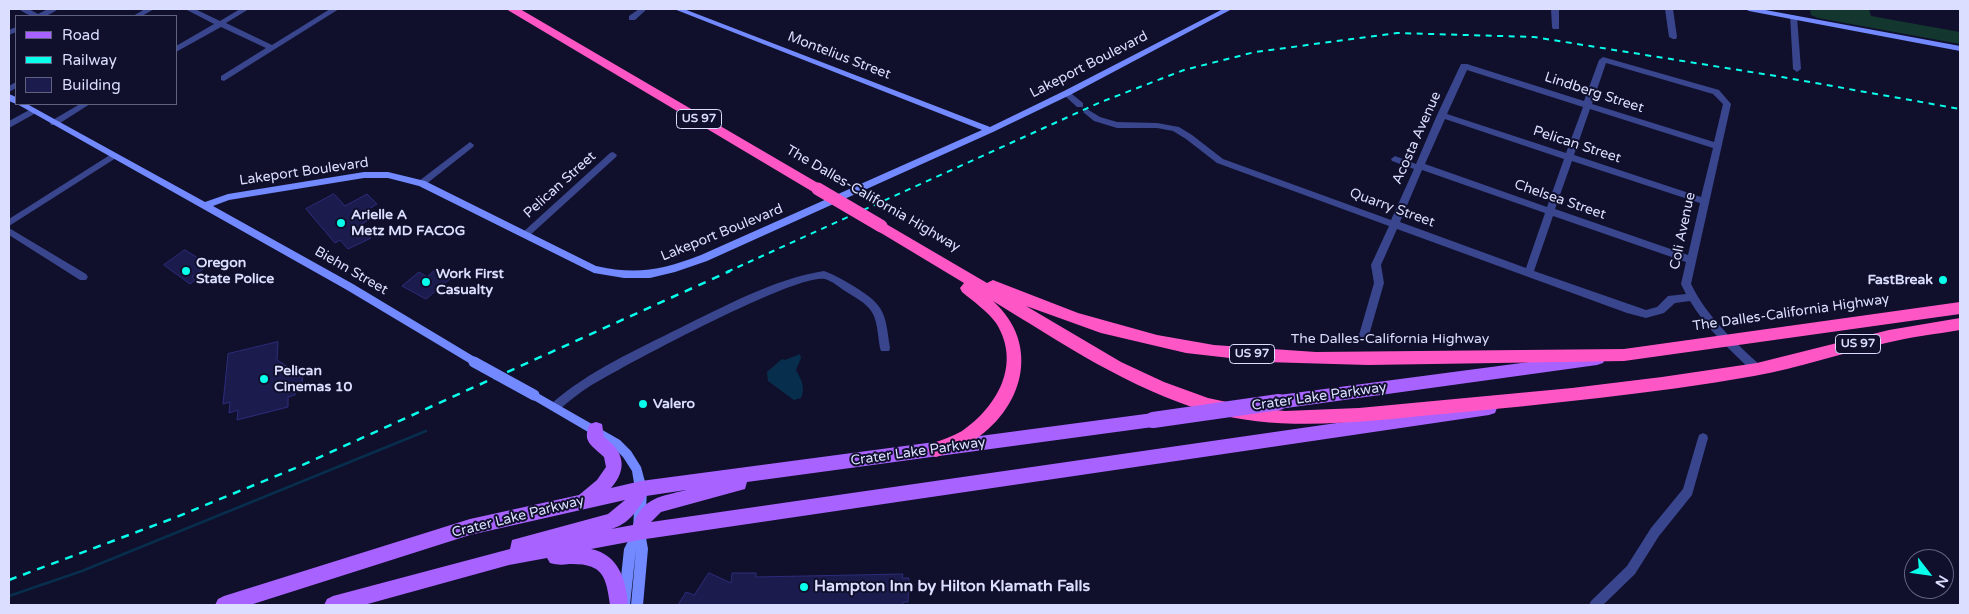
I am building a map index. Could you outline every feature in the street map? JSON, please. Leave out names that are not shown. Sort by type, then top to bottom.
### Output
[{"type":"highway","name":"The Dalles-California Highway","points":[[512,9],[902,239],[985,282],[1036,305],[1109,328],[1213,351],[1278,356],[1347,358],[1567,354],[1624,355],[1960,308]]},
{"type":"highway","name":"US 97","points":[[902,239],[1115,367],[1158,387],[1208,405],[1250,414],[1313,418],[1572,395],[1757,369],[1889,336],[1960,324]]},
{"type":"highway","points":[[902,239],[982,300],[1000,318],[1011,339],[1016,361],[1012,381],[1006,395],[990,416],[966,436],[936,450]]},
{"type":"main road","name":"Crater Lake Parkway","points":[[224,605],[470,528],[640,489],[1624,355]]},
{"type":"main road","points":[[333,605],[509,558],[639,532],[972,486],[1572,395]]},
{"type":"main road","points":[[578,503],[600,488],[612,472],[614,464],[611,453],[595,440],[596,430]]},
{"type":"main road","points":[[639,532],[645,515],[656,506],[752,481],[779,471]]},
{"type":"main road","points":[[485,564],[505,550],[613,521],[628,510],[640,489]]},
{"type":"main road","points":[[485,564],[574,555],[594,558],[613,571],[617,582],[619,605]]},
{"type":"street","points":[[23,9],[37,15]]},
{"type":"street","points":[[41,15],[54,9]]},
{"type":"street","points":[[139,15],[150,9]]},
{"type":"street","points":[[189,9],[272,48]]},
{"type":"street","points":[[178,49],[245,9]]},
{"type":"street","points":[[224,78],[335,9]]},
{"type":"street","points":[[632,18],[643,9]]},
{"type":"street","name":"Montelius Street","points":[[678,9],[990,130]]},
{"type":"street","name":"Lakeport Boulevard","points":[[204,206],[228,197],[364,175],[388,175],[422,183],[594,269],[619,276],[644,276],[672,271],[990,130],[1067,93],[1228,9]]},
{"type":"street","points":[[1555,9],[1556,27]]},
{"type":"street","points":[[1668,9],[1673,38]]},
{"type":"street","points":[[1749,9],[1960,49]]},
{"type":"street","points":[[1792,17],[1798,69]]},
{"type":"street","name":"Coli Avenue","points":[[1587,105],[1603,60],[1716,92],[1727,104],[1703,201],[1686,284],[1692,297],[1726,340],[1757,369]]},
{"type":"street","name":"Lindberg Street","points":[[1464,66],[1716,146]]},
{"type":"street","name":"Acosta Avenue","points":[[1364,335],[1379,283],[1376,265],[1464,66]]},
{"type":"street","points":[[1067,93],[1080,105]]},
{"type":"street","name":"Biehn Street","points":[[23,105],[350,287],[474,362],[596,430],[628,454],[637,470],[640,489],[639,532]]},
{"type":"street","points":[[54,123],[84,105]]},
{"type":"street","points":[[1529,272],[1587,105]]},
{"type":"street","points":[[9,125],[33,111]]},
{"type":"street","name":"Quarry Street","points":[[1087,112],[1100,123],[1121,126],[1168,127],[1185,132],[1206,153],[1220,161],[1646,314],[1660,310],[1672,300],[1692,297]]},
{"type":"street","name":"Pelican Street","points":[[1442,115],[1703,201]]},
{"type":"street","points":[[422,183],[470,145]]},
{"type":"street","name":"Pelican Street","points":[[525,235],[614,155]]},
{"type":"street","points":[[9,223],[113,156]]},
{"type":"street","name":"Chelsea Street","points":[[1395,159],[1691,260]]},
{"type":"street","points":[[9,232],[83,276]]},
{"type":"street","points":[[556,406],[586,383],[641,353],[780,287],[811,276],[825,275],[873,304],[881,323],[885,348]]},
{"type":"street","points":[[1596,605],[1631,570],[1655,532],[1688,491],[1703,438]]},
{"type":"street","points":[[624,605],[630,549],[639,532]]},
{"type":"street","points":[[637,605],[642,549],[639,532]]},
{"type":"green space","points":[[1810,9],[1869,9],[1871,16],[1960,32],[1960,44],[1818,18],[1811,15]]},
{"type":"water","points":[[800,354],[801,358],[796,370],[803,390],[801,398],[794,400],[768,381],[767,372],[782,359],[785,360]]},
{"type":"building","name":"Arielle A Metz MD FACOG","points":[[334,194],[345,206],[367,194],[377,204],[369,209],[371,212],[362,216],[367,221],[360,225],[371,238],[348,249],[340,240],[335,243],[306,209]]},
{"type":"building","name":"Oregon State Police","points":[[185,250],[209,265],[192,277],[195,280],[190,284],[164,265]]},
{"type":"building","name":"Work First Casualty","points":[[435,270],[450,279],[426,299],[402,286],[419,272],[427,277]]},
{"type":"building","name":"Pelican Cinemas 10","points":[[278,342],[277,360],[299,374],[303,373],[302,384],[296,385],[295,395],[288,397],[288,407],[237,420],[238,410],[229,413],[230,402],[223,404],[228,354]]},
{"type":"building","name":"Hampton Inn by Hilton Klamath Falls","points":[[709,573],[731,583],[732,573],[756,573],[756,577],[903,574],[902,578],[909,578],[908,602],[903,602],[903,605],[678,605],[686,592],[694,595]]},
{"type":"waterway","points":[[9,596],[82,571],[426,431]]},
{"type":"railway","points":[[727,272],[1101,102],[1184,70],[1255,52],[1397,33],[1534,37],[1782,77],[1960,109]]},
{"type":"railway","points":[[9,580],[174,518],[298,467],[730,271]]},
{"type":"place","name":"Arielle A Metz MD FACOG","points":[[341,223]]},
{"type":"place","name":"Oregon State Police","points":[[186,271]]},
{"type":"place","name":"FastBreak","points":[[1943,280]]},
{"type":"place","name":"Work First Casualty","points":[[426,282]]},
{"type":"place","name":"Pelican Cinemas 10","points":[[264,379]]},
{"type":"place","name":"Valero","points":[[643,404]]},
{"type":"place","name":"Hampton Inn by Hilton Klamath Falls","points":[[804,587]]}]
